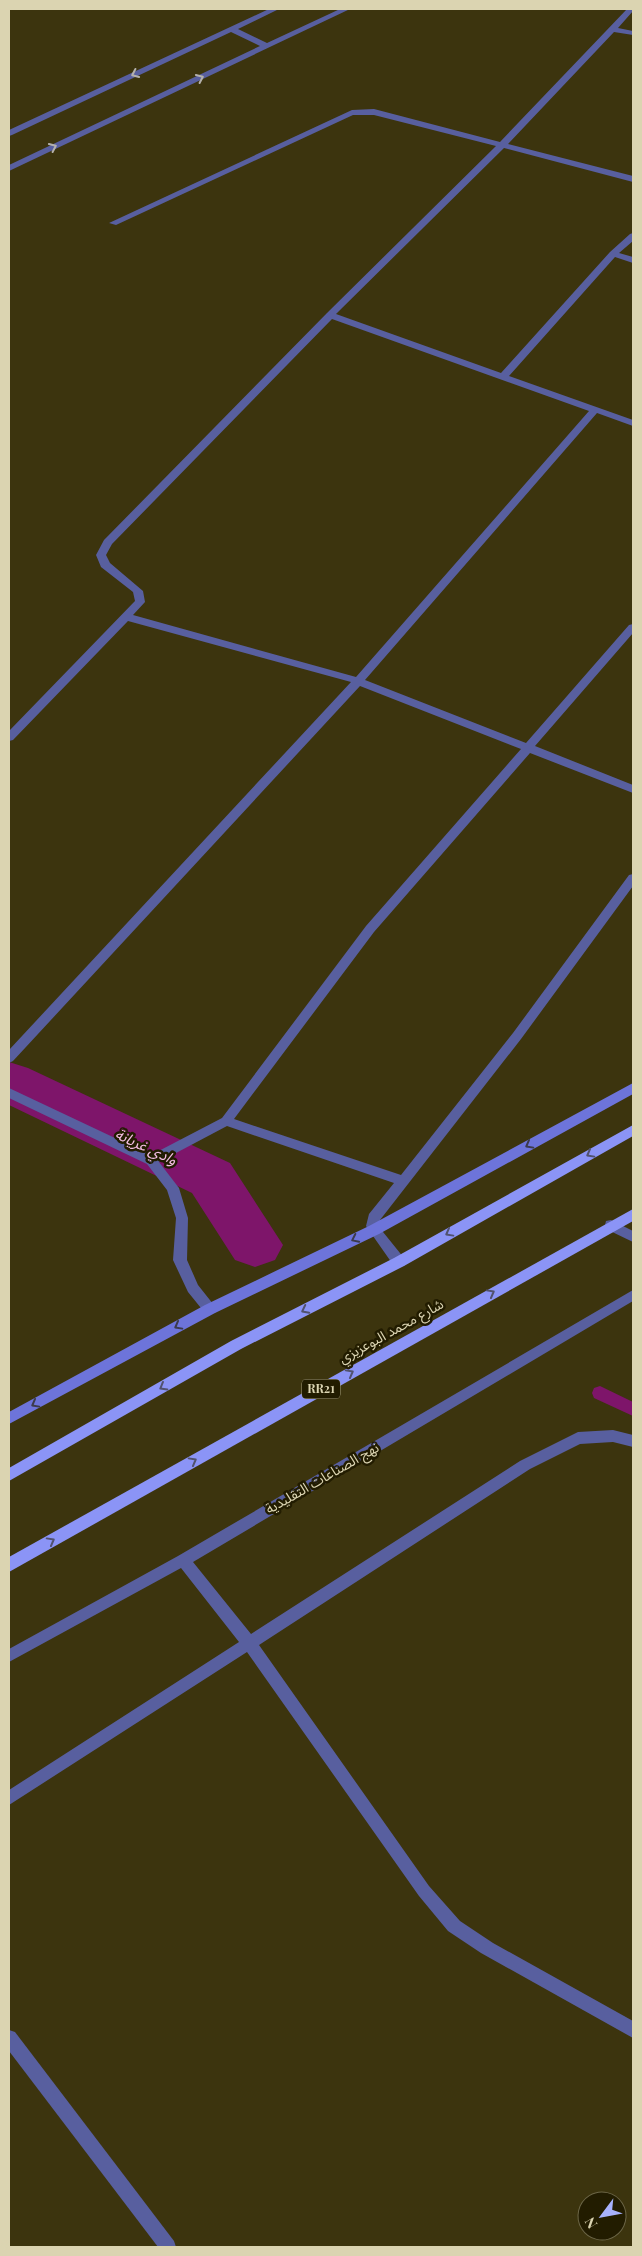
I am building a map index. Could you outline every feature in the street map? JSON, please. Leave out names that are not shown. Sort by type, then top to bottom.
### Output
[{"type":"highway","points":[[9,1475],[236,1346],[399,1262],[633,1130]]},
{"type":"highway","name":"شارع محمد البوعزيزي","points":[[9,1565],[633,1214]]},
{"type":"main road","points":[[9,1418],[210,1309],[374,1230],[633,1088]]},
{"type":"street","points":[[9,133],[275,9]]},
{"type":"street","points":[[9,168],[346,9]]},
{"type":"street","points":[[9,737],[140,602],[138,591],[105,565],[101,555],[108,542],[330,315],[502,145],[631,9]]},
{"type":"street","points":[[231,29],[266,46]]},
{"type":"street","points":[[612,29],[633,33]]},
{"type":"street","points":[[113,224],[352,113],[374,112],[633,179]]},
{"type":"street","points":[[503,377],[613,254],[633,236]]},
{"type":"street","points":[[613,254],[633,260]]},
{"type":"street","points":[[330,315],[633,423]]},
{"type":"street","points":[[9,1058],[358,680],[595,410]]},
{"type":"street","points":[[127,617],[358,680],[633,789]]},
{"type":"street","points":[[151,1161],[226,1121],[370,929],[633,627]]},
{"type":"street","points":[[399,1262],[374,1230],[372,1226],[374,1218],[517,1036],[633,878]]},
{"type":"street","points":[[9,1093],[151,1161],[173,1188],[182,1218],[180,1260],[193,1288],[210,1309]]},
{"type":"street","points":[[226,1121],[404,1181]]},
{"type":"street","points":[[611,1226],[633,1236]]},
{"type":"street","name":"نهج الصناعات التقليدية","points":[[9,1656],[183,1560],[633,1295]]},
{"type":"street","points":[[9,1798],[525,1465],[578,1438],[613,1436],[633,1441]]},
{"type":"street","points":[[183,1560],[249,1643],[424,1891],[454,1926],[487,1948],[633,2030]]},
{"type":"street","points":[[9,2038],[168,2247]]},
{"type":"waterway","name":"وادي غريانة","points":[[9,1082],[211,1178],[255,1245]]},
{"type":"waterway","name":"وادي غريانة","points":[[600,1393],[633,1409]]}]
